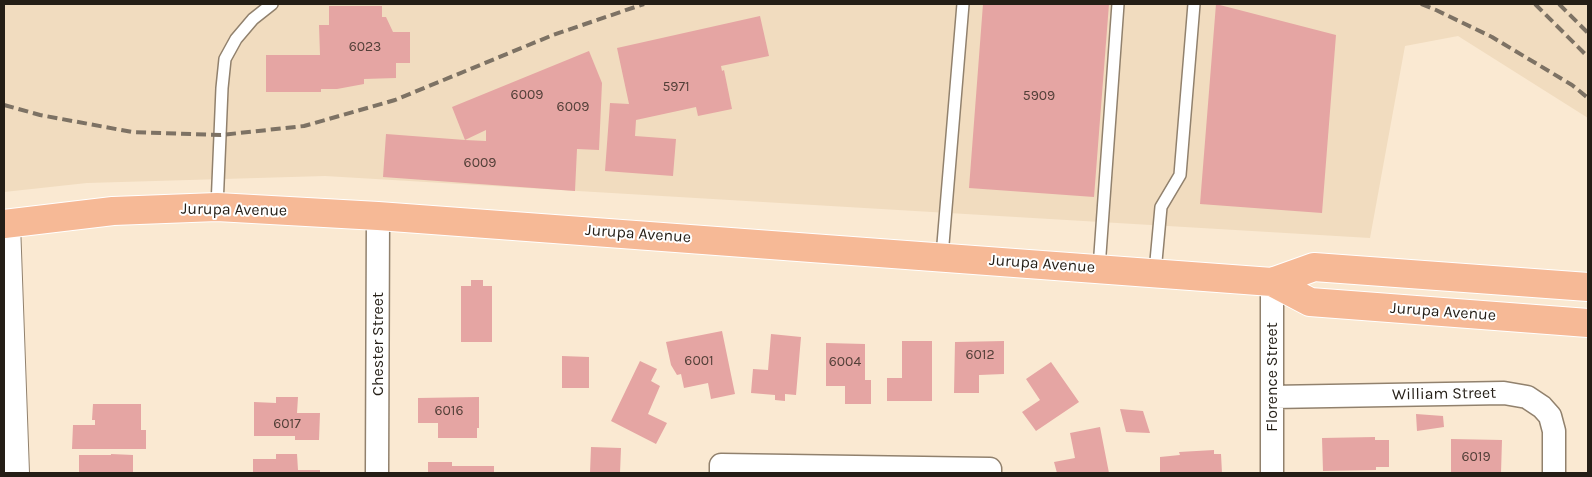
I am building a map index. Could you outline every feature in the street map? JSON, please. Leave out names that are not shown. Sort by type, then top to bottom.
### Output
[{"type":"main road","name":"Jurupa Avenue","points":[[5,224],[113,211],[217,207],[378,216],[942,256],[1272,282],[1310,302],[1588,323]]},
{"type":"main road","name":"Jurupa Avenue","points":[[1272,282],[1314,267],[1588,287]]},
{"type":"street","name":"Chester Street","points":[[377,473],[378,216]]},
{"type":"street","points":[[5,224],[15,473]]},
{"type":"street","name":"Florence Street","points":[[1272,282],[1272,473]]},
{"type":"street","name":"William Street","points":[[1272,397],[1504,393],[1527,397],[1542,407],[1550,416],[1554,431],[1554,473]]},
{"type":"street","points":[[721,469],[990,469],[990,473]]},
{"type":"lane","points":[[217,207],[225,59],[236,38],[272,4]]},
{"type":"lane","points":[[942,256],[963,4]]},
{"type":"lane","points":[[1099,268],[1118,4]]},
{"type":"lane","points":[[1155,272],[1161,207],[1180,175],[1194,4]]},
{"type":"shaded area","points":[[4,4],[1588,4],[1588,118],[1458,36],[1405,46],[1370,238],[325,176],[87,183],[4,192]]},
{"type":"building","points":[[983,4],[1109,4],[1094,197],[969,188]]},
{"type":"building","points":[[1216,4],[1336,35],[1322,213],[1200,204]]},
{"type":"building","points":[[329,6],[382,6],[382,17],[386,17],[393,32],[410,32],[410,63],[396,63],[396,78],[364,79],[364,84],[337,89],[321,89],[321,92],[266,92],[266,55],[320,55],[319,25],[329,25]]},
{"type":"building","points":[[760,16],[769,56],[721,66],[722,71],[724,70],[732,109],[698,116],[696,107],[636,120],[635,136],[676,139],[673,176],[605,171],[610,103],[629,104],[617,48]]},
{"type":"building","points":[[589,51],[602,83],[599,150],[577,149],[575,191],[383,177],[386,134],[465,140],[452,107]],"holes":[[[486,130],[486,141],[465,140]]]},
{"type":"building","points":[[471,280],[483,280],[483,286],[492,286],[492,342],[461,342],[461,286],[471,286]]},
{"type":"building","points":[[722,331],[735,394],[711,399],[708,383],[684,388],[681,374],[677,375],[671,365],[666,342]]},
{"type":"building","points":[[771,334],[801,337],[796,395],[785,394],[785,401],[775,400],[775,395],[751,393],[753,369],[768,370]]},
{"type":"building","points":[[902,341],[932,341],[932,401],[887,401],[887,378],[902,378]]},
{"type":"building","points":[[1004,341],[1004,374],[979,375],[979,393],[954,393],[955,342]]},
{"type":"building","points":[[826,343],[865,344],[865,380],[871,380],[871,404],[845,404],[845,386],[826,386]]},
{"type":"building","points":[[562,356],[589,357],[589,388],[562,388]]},
{"type":"building","points":[[640,361],[657,369],[651,381],[660,386],[648,414],[667,423],[656,444],[611,421]]},
{"type":"building","points":[[1051,362],[1079,402],[1036,431],[1022,412],[1040,400],[1026,379]]},
{"type":"building","points":[[276,397],[298,397],[297,413],[320,413],[319,440],[295,440],[295,436],[254,436],[254,402],[276,403]]},
{"type":"building","points":[[479,397],[479,428],[477,428],[477,438],[438,438],[438,423],[418,423],[418,398]]},
{"type":"building","points":[[93,404],[141,404],[141,430],[146,430],[146,449],[72,449],[73,425],[95,425],[95,420],[92,420]]},
{"type":"building","points":[[1120,409],[1143,411],[1150,433],[1126,432]]},
{"type":"building","points":[[1416,414],[1443,416],[1444,427],[1417,431]]},
{"type":"building","points":[[1100,427],[1109,473],[1057,473],[1054,462],[1075,458],[1070,433]]},
{"type":"building","points":[[1375,437],[1375,440],[1389,440],[1389,467],[1376,467],[1376,470],[1323,471],[1322,438]]},
{"type":"building","points":[[1451,439],[1502,440],[1501,473],[1451,473]]},
{"type":"building","points":[[591,447],[621,448],[620,473],[590,473]]},
{"type":"building","points":[[1214,450],[1214,454],[1221,454],[1222,473],[1160,473],[1160,457],[1180,455],[1179,452]]},
{"type":"building","points":[[276,454],[297,454],[298,470],[320,470],[320,473],[253,473],[253,459],[276,459]]},
{"type":"building","points":[[79,455],[133,455],[133,473],[79,473]]},
{"type":"building","points":[[428,462],[452,462],[452,466],[494,466],[494,473],[428,473]]},
{"type":"railway","points":[[4,105],[40,115],[132,132],[221,135],[304,126],[395,100],[553,35],[644,4]]},
{"type":"railway","points":[[1421,4],[1492,37],[1572,85],[1588,98]]},
{"type":"railway","points":[[1535,4],[1588,57]]},
{"type":"railway","points":[[1559,4],[1588,33]]}]
